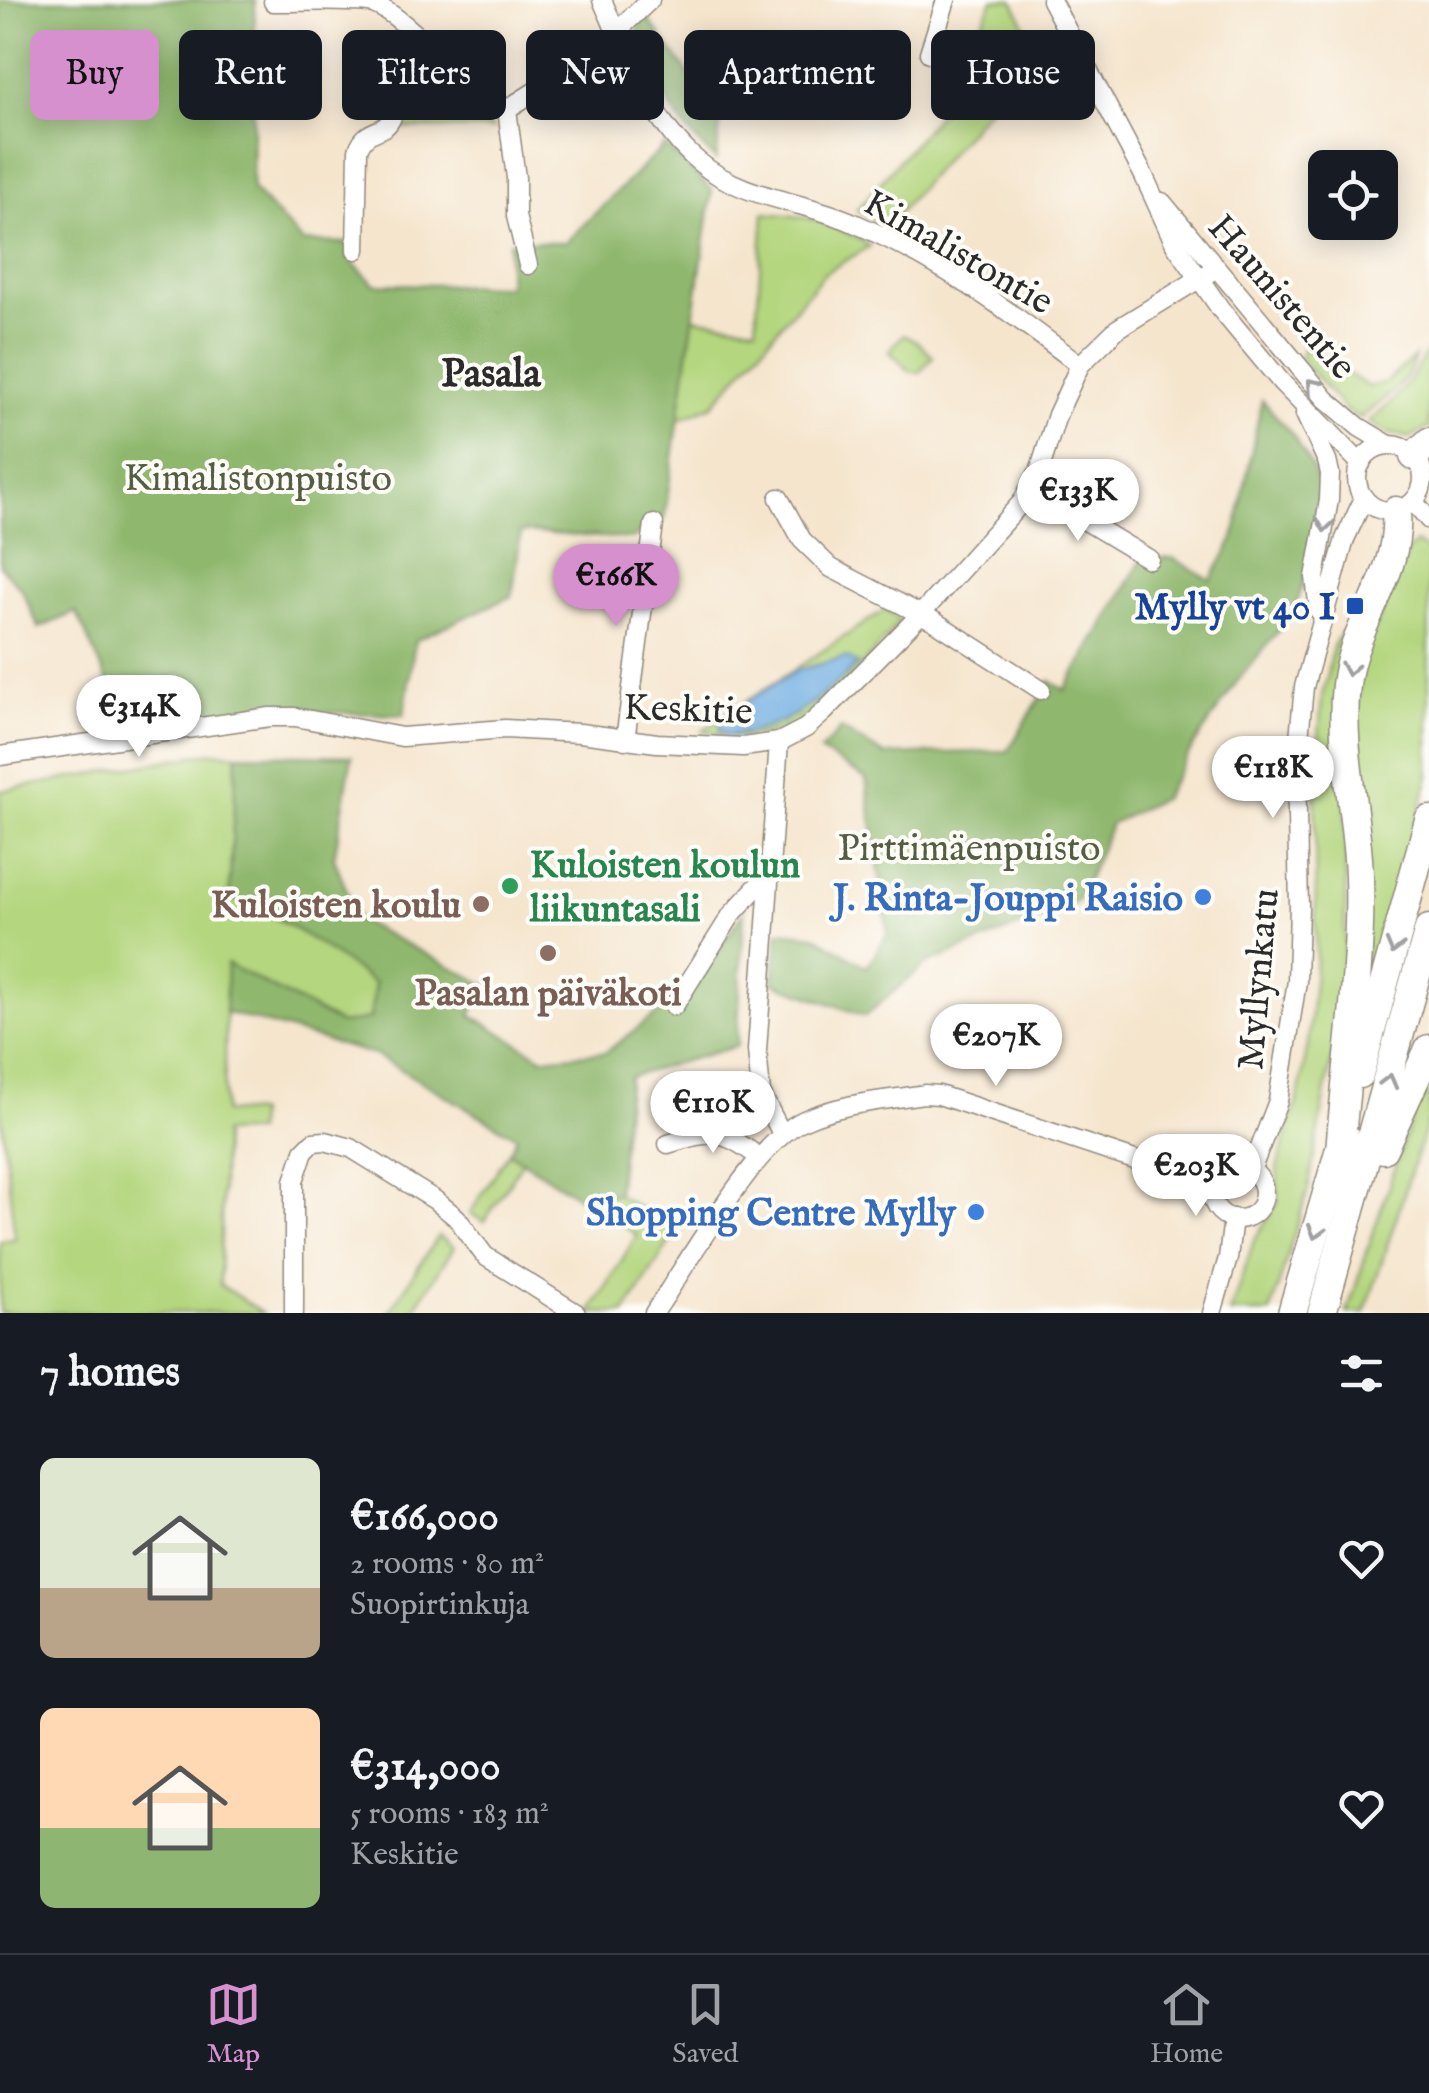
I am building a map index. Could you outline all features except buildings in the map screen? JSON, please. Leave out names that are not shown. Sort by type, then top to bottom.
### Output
[{"type":"highway","points":[[1340,1151],[1360,917],[1346,690],[1354,644],[1394,556],[1405,506]]},
{"type":"highway","points":[[1292,1313],[1429,820]]},
{"type":"highway","points":[[1322,1313],[1429,929]]},
{"type":"highway","points":[[1354,1208],[1429,1050]]},
{"type":"street","name":"Kimalistontie","points":[[602,0],[615,30]]},
{"type":"street","points":[[618,30],[650,0]]},
{"type":"street","points":[[928,53],[946,0]]},
{"type":"street","name":"Haunistentie","points":[[1050,0],[1142,174],[1164,225],[1198,278],[1298,400],[1360,464]]},
{"type":"street","points":[[273,2],[369,3],[389,11],[410,30]]},
{"type":"street","points":[[526,97],[507,109],[516,178],[516,216],[528,265]]},
{"type":"street","points":[[356,250],[358,150],[365,136],[390,120]]},
{"type":"street","name":"Kimalistontie","points":[[663,120],[700,163],[743,189],[812,208],[880,234],[985,296],[1080,365]]},
{"type":"street","name":"Haunistentie","points":[[1142,174],[1172,217],[1326,399],[1359,426],[1411,448]]},
{"type":"street","name":"Keskitie","points":[[0,756],[270,717],[295,717],[402,736],[505,729],[718,747],[779,742],[806,728],[824,712],[1015,511],[1031,488],[1080,365],[1117,328],[1216,268]]},
{"type":"street","points":[[1298,400],[1330,473],[1315,577],[1320,620]]},
{"type":"street","points":[[1405,506],[1424,481],[1411,448],[1373,450],[1360,464],[1358,486],[1364,498],[1376,508],[1405,506],[1429,520]]},
{"type":"street","points":[[1031,488],[1150,559]]},
{"type":"street","points":[[779,498],[802,540],[831,568],[920,614],[1041,690]]},
{"type":"street","name":"Myllynkatu","points":[[1251,1171],[1278,1102],[1294,1012],[1299,945],[1298,738],[1304,686],[1345,540],[1364,498]]},
{"type":"street","points":[[625,740],[654,524]]},
{"type":"street","points":[[779,742],[758,1061],[761,1093],[781,1132]]},
{"type":"street","points":[[674,1006],[732,914],[772,870]]},
{"type":"street","points":[[654,1313],[760,1156],[781,1132],[833,1108],[924,1094],[938,1096],[1213,1186]]},
{"type":"street","points":[[668,1144],[706,1132],[720,1132],[760,1156]]},
{"type":"street","points":[[294,1313],[294,1181],[304,1151],[314,1142],[325,1140],[352,1148],[435,1200],[457,1218],[486,1256],[576,1313]]},
{"type":"street","points":[[1228,1169],[1251,1171],[1262,1184],[1262,1201],[1248,1217],[1232,1218],[1218,1210],[1213,1186],[1228,1169]]},
{"type":"street","points":[[1212,1313],[1228,1258],[1232,1218]]},
{"type":"green space","name":"Kimalistonpuisto","points":[[0,0],[255,0],[255,30],[179,30],[179,120],[253,120],[252,189],[303,242],[348,243],[348,258],[374,284],[508,286],[509,242],[566,242],[665,145],[712,190],[664,520],[654,518],[633,539],[521,532],[512,596],[415,640],[404,715],[218,713],[124,725],[122,712],[76,612],[39,628],[22,590],[0,566]]},
{"type":"green space","points":[[993,0],[1013,0],[1027,30],[979,30]]},
{"type":"green space","points":[[646,16],[656,30],[638,30]]},
{"type":"green space","points":[[664,40],[684,67],[684,120],[721,120],[716,160],[684,126],[664,95]]},
{"type":"green space","points":[[405,120],[484,120],[493,129],[405,128]]},
{"type":"green space","points":[[933,120],[978,120],[887,226],[857,210]]},
{"type":"green space","points":[[764,213],[820,221],[870,246],[825,273],[713,405],[678,420],[693,318],[756,327]]},
{"type":"green space","points":[[903,335],[917,341],[933,357],[919,373],[909,371],[889,351]]},
{"type":"green space","points":[[1304,347],[1369,387],[1386,382],[1415,357],[1400,384],[1360,418],[1345,410],[1300,358]]},
{"type":"green space","points":[[1429,348],[1429,428],[1409,438],[1368,422],[1403,389]]},
{"type":"green space","name":"Pirttimäenpuisto","points":[[1262,400],[1295,438],[1320,484],[1323,501],[1316,541],[1295,610],[1236,683],[1163,798],[1111,824],[1081,895],[1072,905],[926,964],[865,1016],[773,983],[779,931],[814,935],[867,967],[888,934],[866,779],[820,751],[841,729],[885,755],[1008,751],[1050,681],[1065,690],[1142,560],[1173,558],[1211,580],[1234,539]]},
{"type":"green space","points":[[1416,543],[1429,552],[1429,776],[1367,998],[1356,727],[1360,662],[1407,551]]},
{"type":"green space","points":[[886,609],[900,621],[848,680],[807,716],[760,736],[734,737],[703,730]]},
{"type":"green space","points":[[1346,632],[1345,986],[1308,1190],[1270,1313],[1230,1313],[1254,1240],[1278,1202],[1277,1168],[1298,1098],[1308,1044],[1316,960],[1315,792],[1322,696],[1334,644]]},
{"type":"green space","points":[[214,752],[237,754],[229,898],[286,924],[375,984],[370,1019],[341,1024],[227,965],[224,1112],[257,1113],[256,1132],[223,1133],[220,1285],[263,1313],[0,1313],[0,1241],[15,1239],[0,1104],[0,791]]},
{"type":"green space","points":[[237,754],[352,756],[334,858],[358,920],[487,985],[471,1015],[543,1058],[606,1052],[658,1013],[678,1011],[744,911],[737,1046],[629,1077],[617,1194],[578,1197],[509,1152],[517,1137],[375,1055],[225,1012],[227,964],[341,1024],[370,1019],[375,984],[286,923],[229,898]]},
{"type":"green space","points":[[1429,1076],[1429,1117],[1365,1313],[1347,1313],[1404,1139]]},
{"type":"green space","points":[[509,1152],[523,1161],[484,1222],[470,1213]]},
{"type":"green space","points":[[617,1194],[676,1232],[625,1313],[590,1313],[637,1235],[578,1197]]},
{"type":"green space","points":[[438,1236],[454,1247],[412,1313],[389,1313]]},
{"type":"water","points":[[846,657],[858,664],[799,712],[747,733],[727,735],[720,730],[724,715],[798,670]]},
{"type":"place","name":"Mylly vt 40 I","points":[[1355,606]]},
{"type":"place","name":"Kuloisten koulun liikuntasali","points":[[510,886]]},
{"type":"place","name":"J. Rinta-Jouppi Raisio","points":[[1203,897]]},
{"type":"place","name":"Kuloisten koulu","points":[[481,904]]},
{"type":"place","name":"Pasalan päiväkoti","points":[[548,953]]},
{"type":"place","name":"Shopping Centre Mylly","points":[[976,1212]]},
{"type":"district","name":"Pasala","points":[[491,372]]}]
